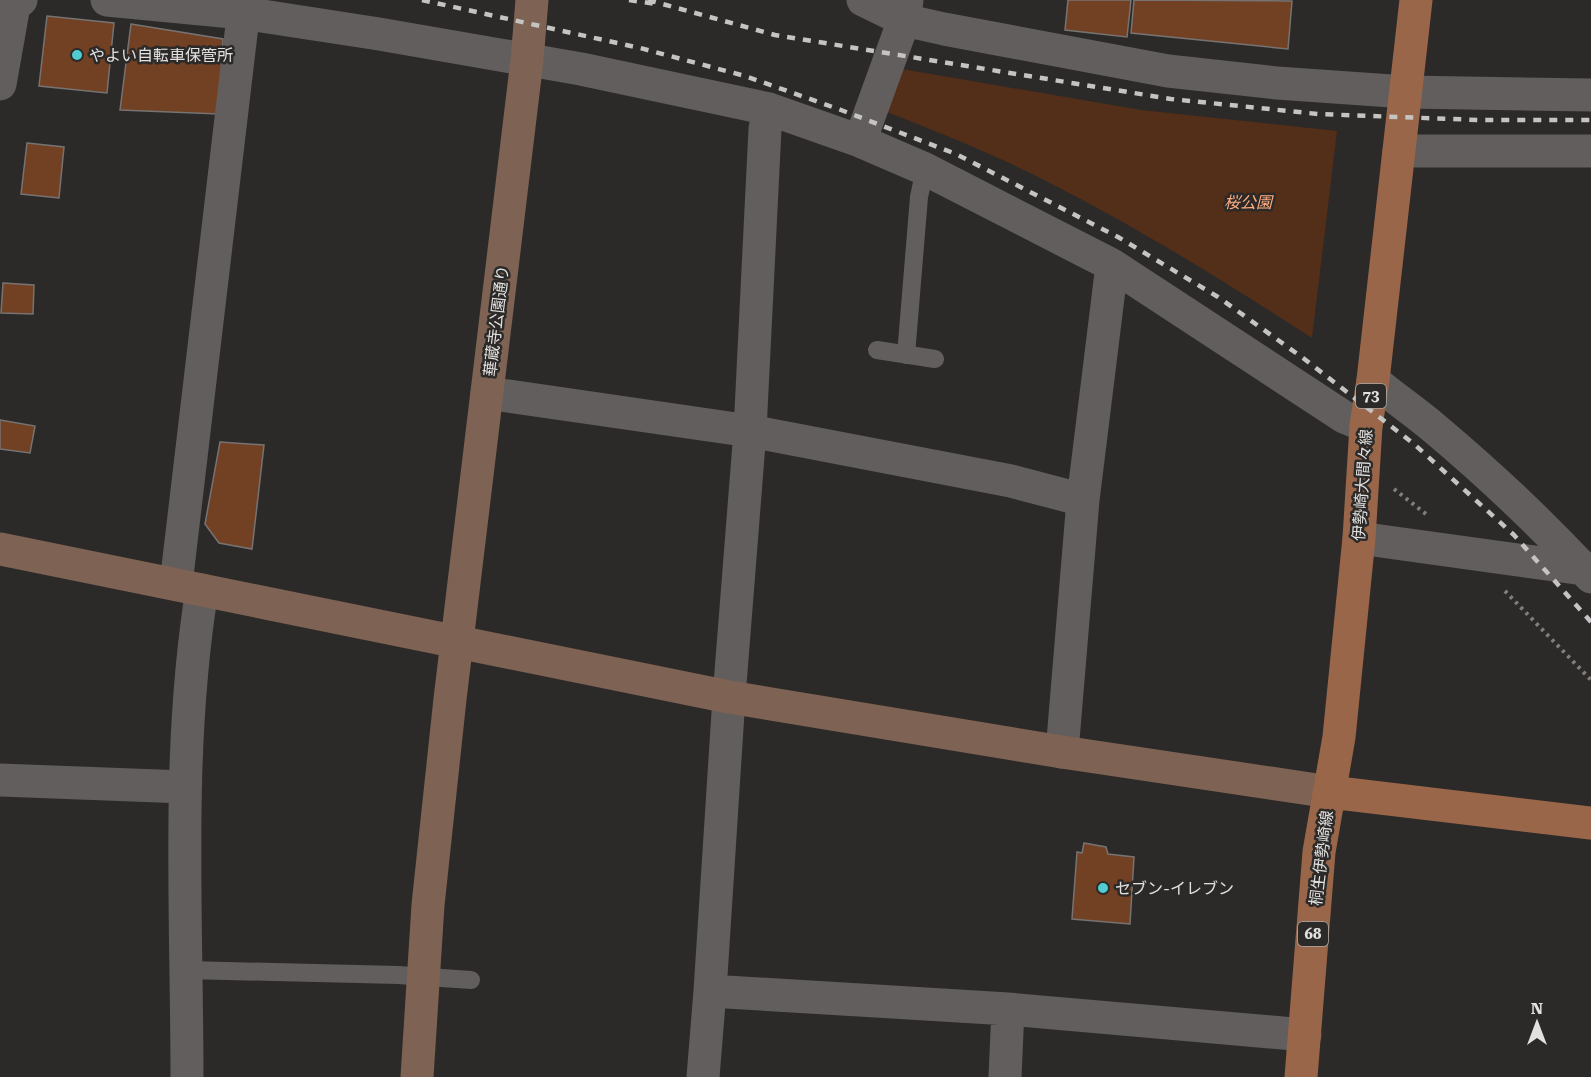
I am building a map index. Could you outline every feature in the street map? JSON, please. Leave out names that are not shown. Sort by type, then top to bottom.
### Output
[{"type":"main road","name":"伊勢崎大間々線","points":[[1330,792],[1339,737],[1359,538],[1366,426],[1416,0]]},
{"type":"main road","name":"桐生伊勢崎線","points":[[1301,1077],[1319,852],[1330,792],[1591,823]]},
{"type":"street","points":[[0,84],[14,5],[21,0]]},
{"type":"street","points":[[107,0],[244,6],[624,77],[769,109],[860,141],[926,169],[1112,265],[1344,417],[1366,426]]},
{"type":"street","name":"華蔵寺公園通り","points":[[417,1077],[422,976],[449,711],[527,60],[532,0]]},
{"type":"street","points":[[863,0],[1059,52],[1168,71],[1277,83],[1406,92],[1474,95],[1591,95]]},
{"type":"street","points":[[187,1077],[185,787],[194,643],[189,587],[244,6]]},
{"type":"street","points":[[860,141],[905,10]]},
{"type":"street","points":[[703,1077],[750,431],[765,129],[769,109]]},
{"type":"street","points":[[1399,151],[1591,151]]},
{"type":"street","points":[[1062,752],[1083,500],[1112,265]]},
{"type":"street","points":[[1373,380],[1433,427],[1536,519],[1589,572]]},
{"type":"street","points":[[487,393],[750,431],[1011,481],[1083,500]]},
{"type":"street","points":[[1359,538],[1589,572]]},
{"type":"street","points":[[0,549],[729,697],[1062,752],[1330,792]]},
{"type":"street","points":[[0,780],[185,787]]},
{"type":"street","points":[[710,991],[1008,1009],[1305,1035]]},
{"type":"street","points":[[1005,1077],[1008,1009]]},
{"type":"lane","points":[[906,355],[919,197],[926,169]]},
{"type":"lane","points":[[877,350],[935,359]]},
{"type":"lane","points":[[187,970],[422,976],[471,980]]},
{"type":"path","points":[[1391,487],[1432,520]]},
{"type":"path","points":[[1501,587],[1591,680]]},
{"type":"green space","name":"桜公園","points":[[896,68],[1141,110],[1337,131],[1312,338],[1200,267],[1046,181],[991,155],[880,109]]},
{"type":"building","points":[[1068,0],[1131,0],[1127,37],[1065,30]]},
{"type":"building","points":[[1134,0],[1292,1],[1288,49],[1131,33]]},
{"type":"building","name":"やよい自転車保管所","points":[[47,16],[114,23],[107,93],[39,86]]},
{"type":"building","points":[[131,24],[223,39],[219,114],[120,110]]},
{"type":"building","points":[[27,143],[64,147],[59,198],[21,194]]},
{"type":"building","points":[[3,283],[34,285],[33,314],[1,313]]},
{"type":"building","points":[[0,420],[35,426],[30,453],[0,449]]},
{"type":"building","points":[[220,442],[264,445],[252,549],[219,543],[205,524]]},
{"type":"building","name":"セブン-イレブン","points":[[1084,843],[1106,847],[1108,854],[1134,857],[1130,924],[1072,919],[1077,852],[1082,853]]},
{"type":"railway","points":[[422,0],[640,48],[745,76],[956,154],[1118,237],[1218,297],[1303,358],[1414,444],[1514,535],[1591,622]]},
{"type":"railway","points":[[629,0],[656,4]]},
{"type":"railway","points":[[648,0],[775,35],[1171,99],[1318,114],[1478,120],[1591,120]]},
{"type":"place","name":"やよい自転車保管所","points":[[77,55]]},
{"type":"place","name":"セブン-イレブン","points":[[1103,888]]}]
